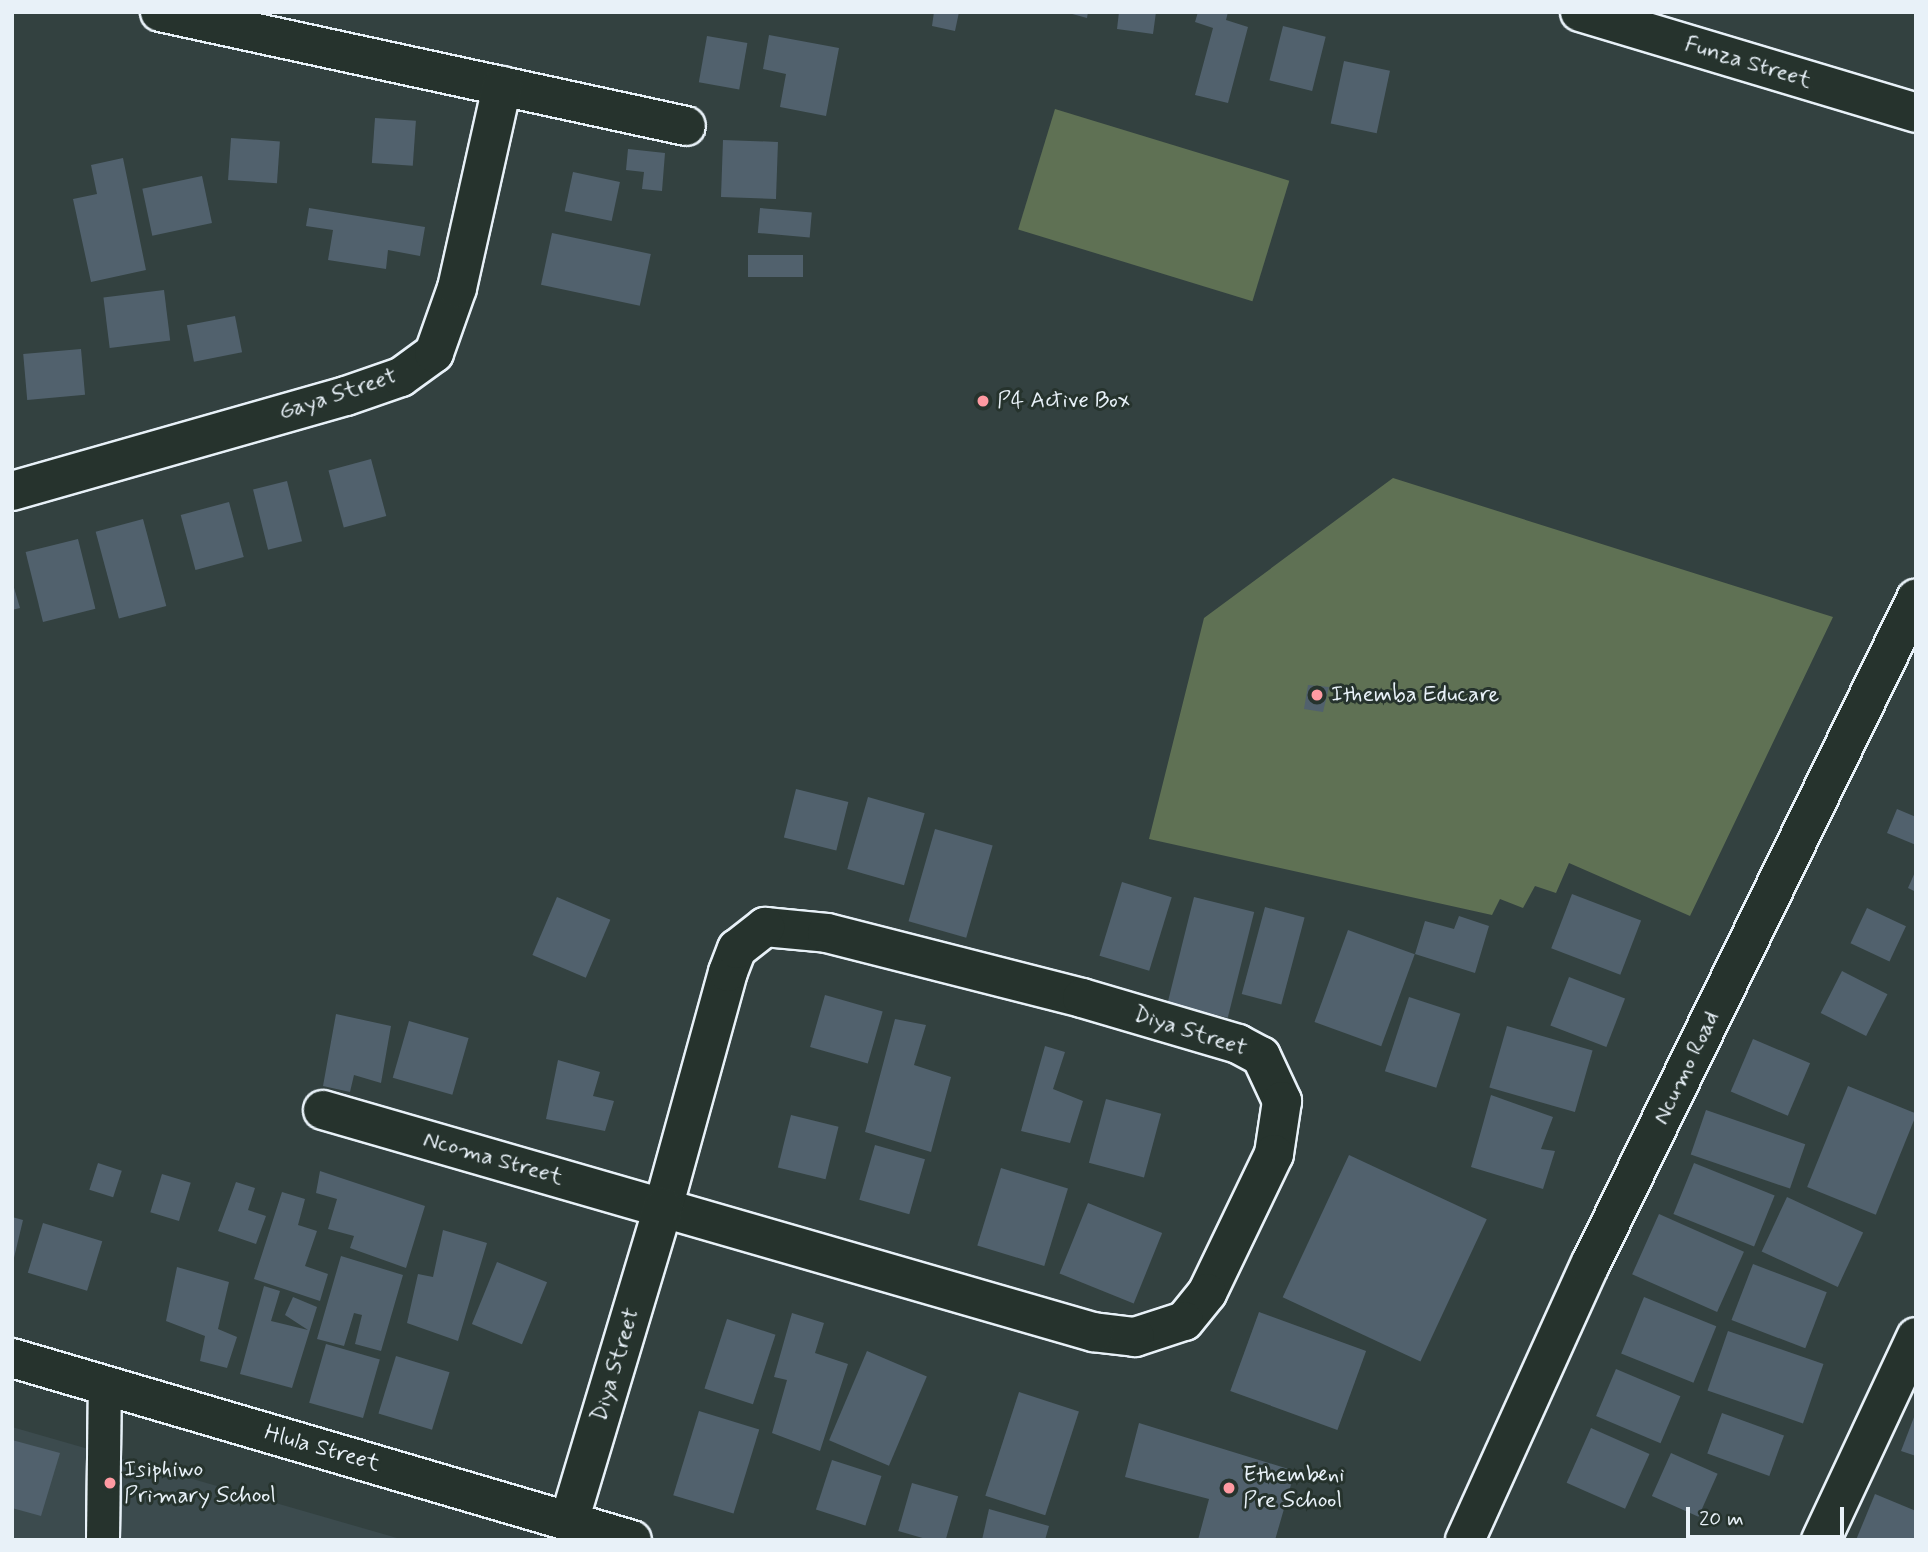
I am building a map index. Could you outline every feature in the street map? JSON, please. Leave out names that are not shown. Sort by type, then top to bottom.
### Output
[{"type":"street","points":[[160,12],[686,126]]},
{"type":"street","name":"Funza Street","points":[[1580,12],[1916,113]]},
{"type":"street","name":"Gaya Street","points":[[12,491],[346,396],[401,377],[434,353],[457,288],[502,86]]},
{"type":"street","name":"Ncumo Road","points":[[1465,1540],[1590,1265],[1916,599]]},
{"type":"street","name":"Diya Street","points":[[569,1522],[663,1209],[727,972],[737,949],[765,927],[827,933],[1238,1044],[1261,1056],[1283,1101],[1274,1154],[1207,1293],[1184,1321],[1162,1333],[1093,1332],[663,1209]]},
{"type":"street","name":"Ncoma Street","points":[[323,1110],[663,1209]]},
{"type":"street","points":[[1821,1540],[1916,1337]]},
{"type":"street","name":"Hlula Street","points":[[12,1359],[632,1540]]},
{"type":"lane","points":[[103,1540],[105,1385]]},
{"type":"shaded area","name":"Isiphiwo Primary School","points":[[12,1427],[404,1540],[12,1540]]},
{"type":"green space","points":[[1055,109],[1289,181],[1252,301],[1018,229]]},
{"type":"green space","points":[[1393,478],[1833,617],[1690,916],[1569,863],[1556,893],[1535,886],[1523,908],[1500,899],[1492,915],[1149,839],[1204,618]]},
{"type":"building","points":[[934,12],[959,12],[955,31],[932,26]]},
{"type":"building","points":[[1065,12],[1088,12],[1087,18]]},
{"type":"building","points":[[1119,12],[1156,12],[1153,34],[1117,29]]},
{"type":"building","points":[[1198,12],[1228,12],[1226,20],[1248,27],[1228,103],[1195,95],[1213,28],[1195,22]]},
{"type":"building","points":[[1283,26],[1326,37],[1312,91],[1269,80]]},
{"type":"building","points":[[769,35],[839,48],[826,116],[780,107],[786,74],[763,69]]},
{"type":"building","points":[[707,36],[747,43],[739,89],[699,82]]},
{"type":"building","points":[[1344,61],[1390,71],[1377,133],[1331,124]]},
{"type":"building","points":[[375,118],[416,121],[413,166],[372,163]]},
{"type":"building","points":[[231,138],[280,141],[277,183],[228,180]]},
{"type":"building","points":[[723,140],[778,142],[776,199],[721,197]]},
{"type":"building","points":[[628,149],[665,153],[662,191],[642,189],[644,172],[626,170]]},
{"type":"building","points":[[123,158],[146,270],[91,282],[73,199],[97,194],[91,165]]},
{"type":"building","points":[[573,172],[620,182],[612,221],[565,211]]},
{"type":"building","points":[[202,176],[212,223],[152,236],[142,189]]},
{"type":"building","points":[[309,208],[425,227],[420,256],[388,250],[386,269],[328,260],[333,230],[306,226]]},
{"type":"building","points":[[760,208],[812,213],[810,237],[758,233]]},
{"type":"building","points":[[552,233],[651,254],[640,306],[541,285]]},
{"type":"building","points":[[748,255],[803,255],[803,277],[748,277]]},
{"type":"building","points":[[164,290],[170,341],[110,348],[103,297]]},
{"type":"building","points":[[235,316],[242,352],[194,362],[187,325]]},
{"type":"building","points":[[81,349],[85,395],[27,400],[23,354]]},
{"type":"building","points":[[371,459],[386,516],[344,527],[328,470]]},
{"type":"building","points":[[287,481],[302,541],[268,550],[253,489]]},
{"type":"building","points":[[229,502],[244,557],[195,570],[181,515]]},
{"type":"building","points":[[143,519],[166,606],[119,619],[96,532]]},
{"type":"building","points":[[78,539],[95,609],[43,622],[26,552]]},
{"type":"building","points":[[12,581],[20,608],[12,610]]},
{"type":"building","name":"Ithemba Educare","points":[[1308,685],[1329,687],[1323,712],[1304,709]]},
{"type":"building","points":[[796,789],[848,802],[836,851],[784,838]]},
{"type":"building","points":[[868,797],[925,813],[904,885],[847,869]]},
{"type":"building","points":[[1897,809],[1916,817],[1916,845],[1887,833]]},
{"type":"building","points":[[935,829],[993,846],[966,938],[909,921]]},
{"type":"building","points":[[1916,870],[1916,892],[1908,888]]},
{"type":"building","points":[[1122,882],[1172,897],[1149,971],[1099,956]]},
{"type":"building","points":[[1572,894],[1641,921],[1620,975],[1551,948]]},
{"type":"building","points":[[557,897],[610,920],[586,978],[532,955]]},
{"type":"building","points":[[1194,897],[1254,912],[1228,1018],[1168,1003]]},
{"type":"building","points":[[1265,907],[1305,918],[1281,1005],[1242,994]]},
{"type":"building","points":[[1867,908],[1906,926],[1889,962],[1851,943]]},
{"type":"building","points":[[1459,916],[1489,926],[1475,973],[1415,954],[1425,921],[1454,929]]},
{"type":"building","points":[[1348,930],[1415,954],[1381,1046],[1314,1022]]},
{"type":"building","points":[[1842,971],[1887,994],[1866,1036],[1821,1013]]},
{"type":"building","points":[[1569,977],[1625,999],[1606,1047],[1550,1026]]},
{"type":"building","points":[[825,995],[883,1012],[868,1063],[810,1047]]},
{"type":"building","points":[[1409,997],[1460,1014],[1436,1088],[1385,1071]]},
{"type":"building","points":[[336,1014],[391,1026],[381,1083],[354,1075],[350,1092],[323,1086]]},
{"type":"building","points":[[895,1019],[926,1025],[914,1065],[951,1077],[931,1152],[865,1132]]},
{"type":"building","points":[[409,1021],[469,1038],[452,1095],[393,1078]]},
{"type":"building","points":[[1507,1026],[1593,1051],[1575,1112],[1489,1088]]},
{"type":"building","points":[[1753,1039],[1810,1063],[1788,1116],[1731,1091]]},
{"type":"building","points":[[1045,1046],[1065,1052],[1053,1089],[1083,1101],[1070,1143],[1021,1131]]},
{"type":"building","points":[[558,1060],[600,1072],[593,1096],[614,1101],[605,1131],[546,1119]]},
{"type":"building","points":[[1848,1086],[1916,1113],[1876,1215],[1807,1187]]},
{"type":"building","points":[[1491,1095],[1553,1117],[1541,1149],[1555,1151],[1543,1189],[1471,1167]]},
{"type":"building","points":[[1106,1099],[1161,1114],[1144,1178],[1089,1163]]},
{"type":"building","points":[[1706,1110],[1805,1144],[1790,1189],[1691,1154]]},
{"type":"building","points":[[791,1115],[839,1127],[825,1179],[778,1167]]},
{"type":"building","points":[[875,1145],[925,1159],[909,1214],[859,1200]]},
{"type":"building","points":[[1349,1155],[1487,1219],[1420,1362],[1283,1297]]},
{"type":"building","points":[[98,1163],[122,1171],[113,1197],[89,1190]]},
{"type":"building","points":[[1694,1163],[1775,1196],[1754,1247],[1673,1214]]},
{"type":"building","points":[[1001,1168],[1068,1188],[1044,1266],[977,1245]]},
{"type":"building","points":[[320,1171],[425,1206],[406,1268],[350,1248],[354,1236],[328,1229],[337,1199],[316,1193]]},
{"type":"building","points":[[162,1174],[191,1183],[179,1221],[150,1212]]},
{"type":"building","points":[[236,1182],[255,1188],[248,1210],[266,1216],[256,1244],[218,1231]]},
{"type":"building","points":[[282,1192],[305,1199],[298,1225],[317,1231],[305,1266],[328,1274],[320,1301],[254,1279]]},
{"type":"building","points":[[1787,1197],[1863,1232],[1838,1287],[1762,1251]]},
{"type":"building","points":[[1088,1203],[1162,1233],[1134,1303],[1060,1273]]},
{"type":"building","points":[[1659,1214],[1744,1252],[1717,1312],[1632,1274]]},
{"type":"building","points":[[12,1217],[23,1220],[13,1262],[12,1262]]},
{"type":"building","points":[[43,1223],[102,1241],[87,1291],[28,1273]]},
{"type":"building","points":[[443,1230],[487,1243],[458,1341],[407,1323],[418,1274],[433,1277]]},
{"type":"building","points":[[341,1256],[403,1275],[381,1351],[355,1344],[362,1315],[354,1313],[344,1346],[317,1339]]},
{"type":"building","points":[[497,1262],[547,1282],[522,1344],[472,1324]]},
{"type":"building","points":[[1753,1264],[1827,1292],[1805,1348],[1731,1320]]},
{"type":"building","points":[[177,1267],[229,1282],[218,1329],[237,1337],[227,1368],[200,1361],[205,1336],[166,1321]]},
{"type":"building","points":[[264,1286],[280,1291],[271,1321],[308,1330],[285,1315],[293,1297],[317,1307],[292,1388],[240,1374]]},
{"type":"building","points":[[1644,1297],[1716,1326],[1693,1383],[1621,1354]]},
{"type":"building","name":"Ethembeni Pre School","points":[[1259,1312],[1366,1351],[1337,1430],[1230,1391]]},
{"type":"building","points":[[792,1313],[824,1323],[815,1353],[848,1364],[820,1451],[772,1433],[787,1380],[774,1377]]},
{"type":"building","points":[[727,1319],[776,1335],[753,1404],[704,1388]]},
{"type":"building","points":[[1728,1331],[1823,1364],[1803,1423],[1707,1391]]},
{"type":"building","points":[[326,1344],[380,1359],[363,1418],[309,1403]]},
{"type":"building","points":[[867,1351],[927,1376],[889,1466],[829,1440]]},
{"type":"building","points":[[396,1356],[450,1372],[432,1430],[378,1413]]},
{"type":"building","points":[[1616,1369],[1680,1396],[1661,1443],[1596,1416]]},
{"type":"building","points":[[1019,1392],[1079,1411],[1045,1515],[985,1496]]},
{"type":"building","points":[[699,1411],[759,1429],[734,1514],[673,1495]]},
{"type":"building","points":[[1916,1412],[1916,1456],[1901,1451]]},
{"type":"building","points":[[1722,1413],[1784,1436],[1769,1476],[1707,1453]]},
{"type":"building","name":"Ethembeni Pre School","points":[[1139,1423],[1295,1471],[1275,1540],[1198,1540],[1209,1499],[1125,1477]]},
{"type":"building","points":[[1591,1428],[1649,1454],[1625,1509],[1567,1483]]},
{"type":"building","points":[[12,1440],[60,1453],[41,1516],[12,1508]]},
{"type":"building","points":[[1671,1453],[1718,1474],[1698,1517],[1652,1496]]},
{"type":"building","points":[[832,1460],[881,1476],[865,1526],[816,1509]]},
{"type":"building","points":[[912,1483],[958,1496],[946,1540],[929,1540],[898,1531]]},
{"type":"building","points":[[1875,1494],[1916,1511],[1916,1540],[1856,1540]]},
{"type":"building","points":[[989,1509],[1049,1526],[1045,1540],[982,1540]]},
{"type":"place","name":"P4 Active Box","points":[[983,401]]},
{"type":"place","name":"Ithemba Educare","points":[[1317,695]]},
{"type":"place","name":"Isiphiwo Primary School","points":[[110,1483]]},
{"type":"place","name":"Ethembeni Pre School","points":[[1229,1488]]}]
